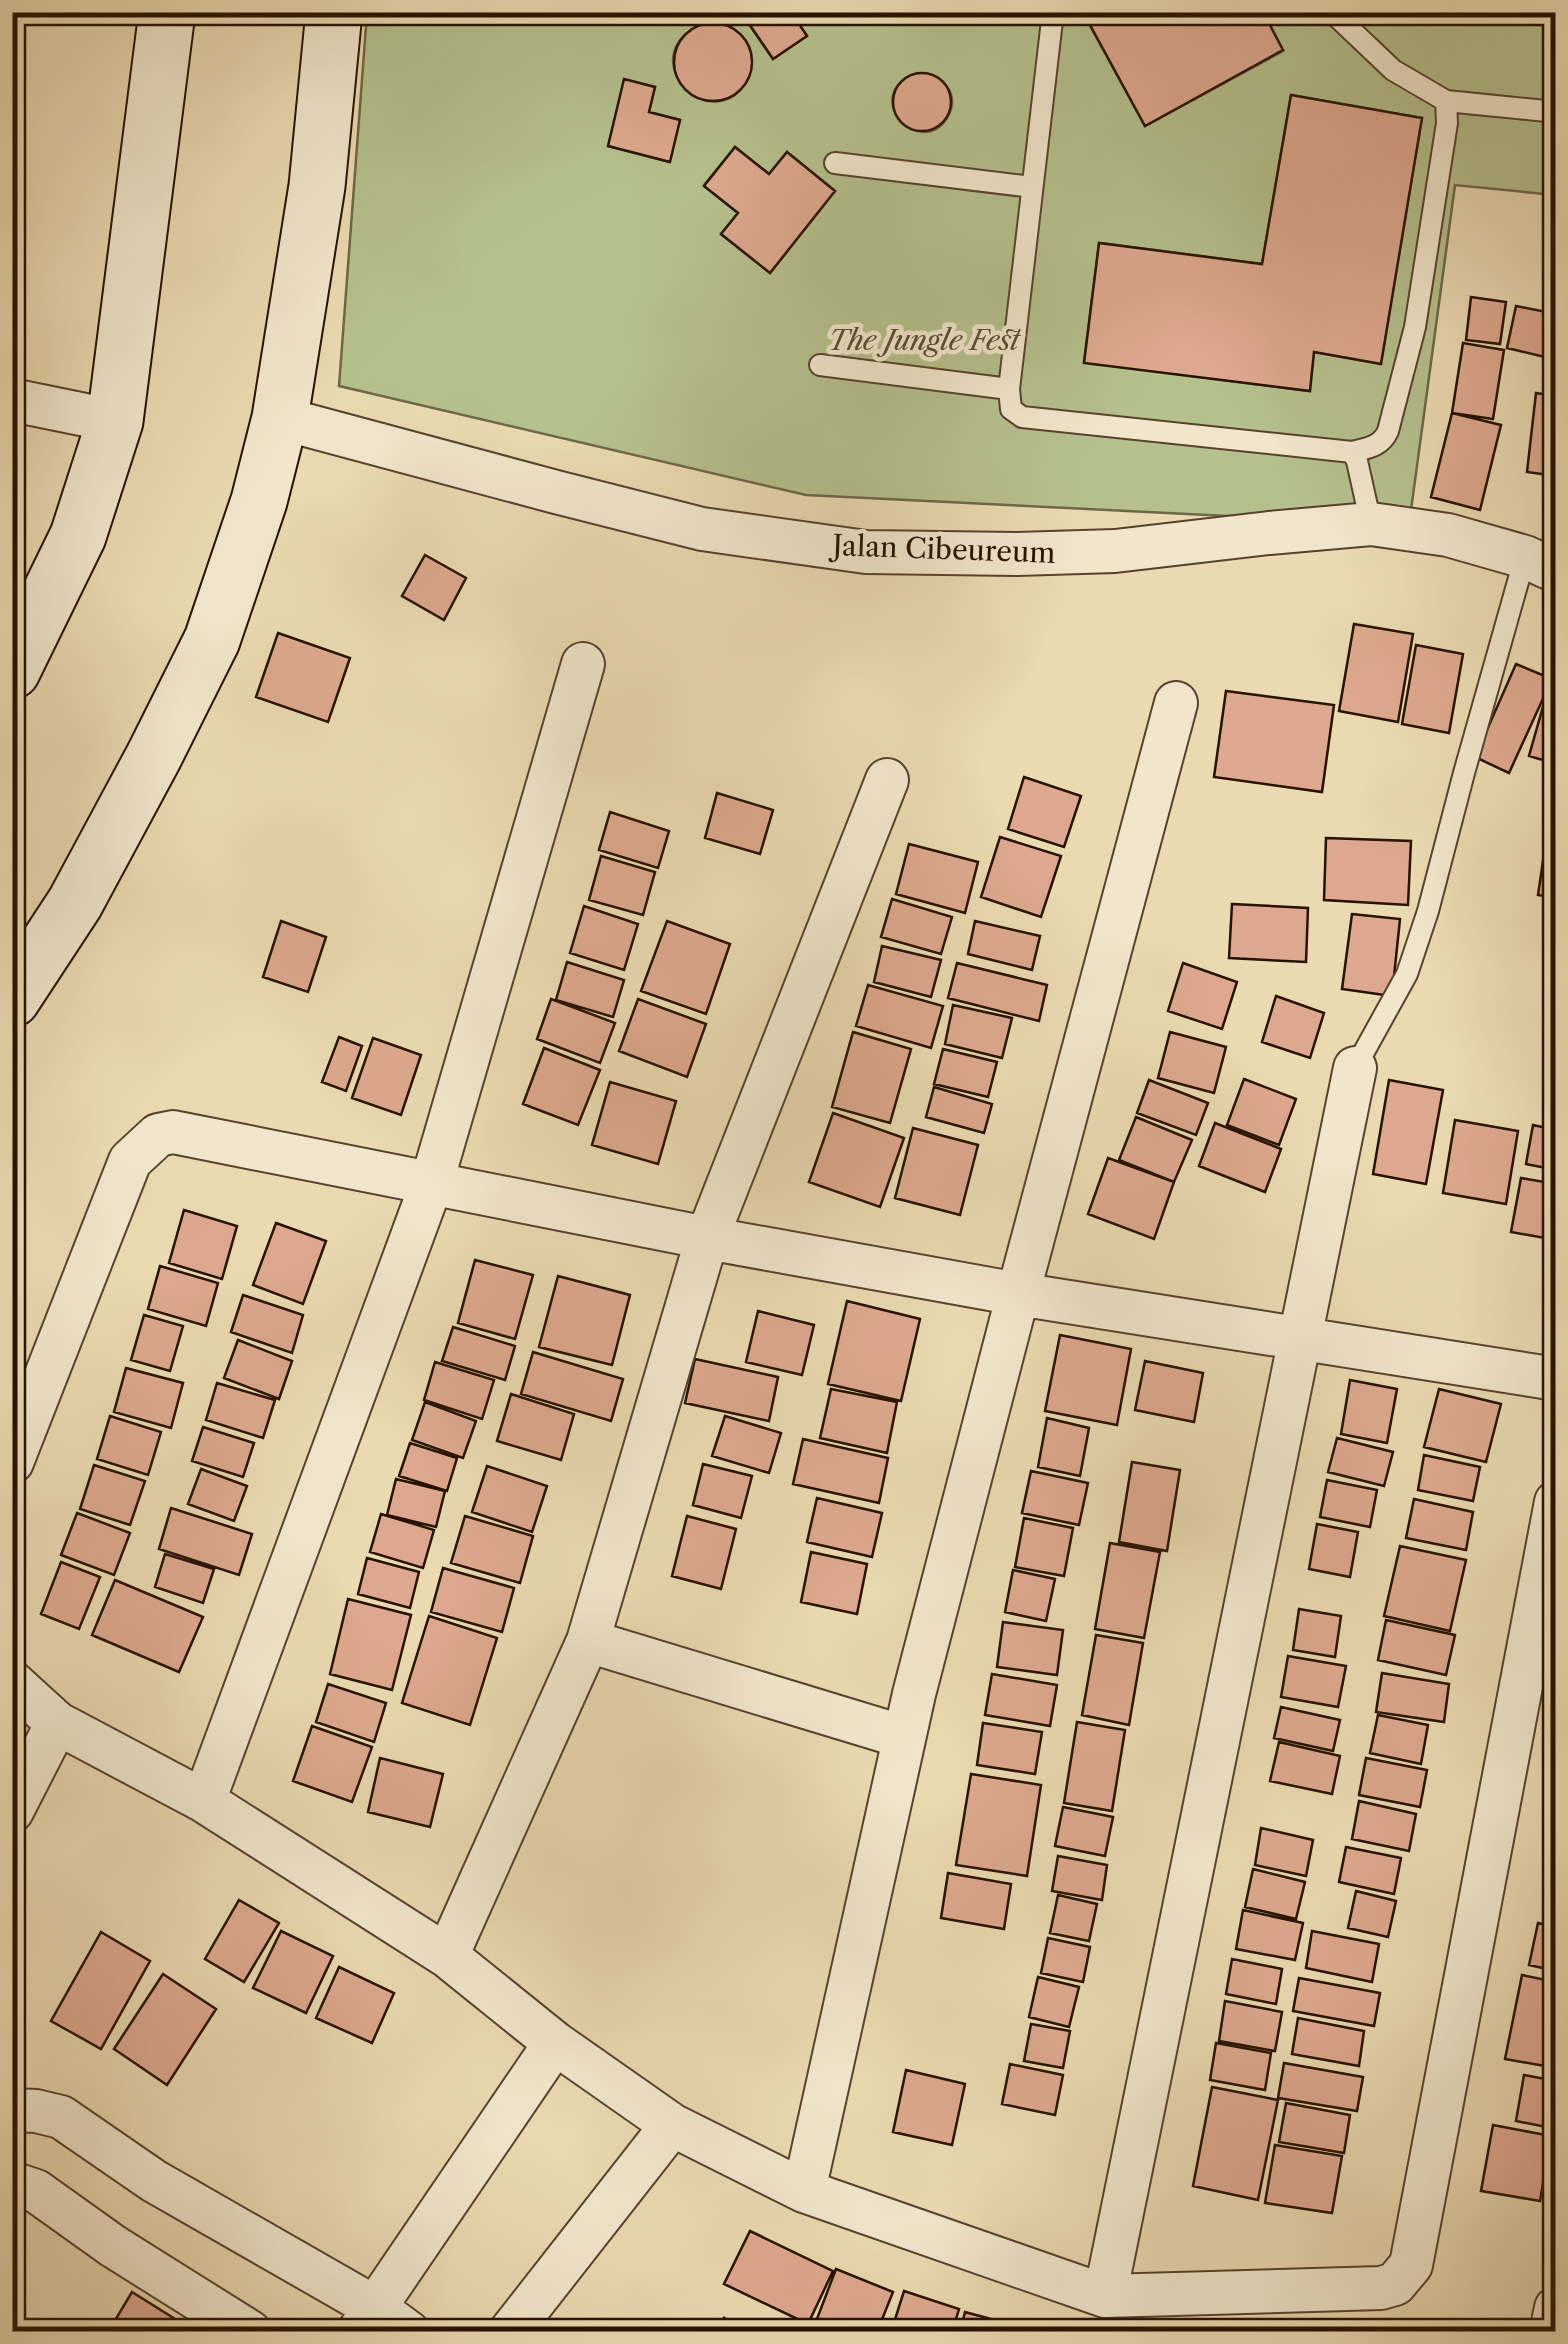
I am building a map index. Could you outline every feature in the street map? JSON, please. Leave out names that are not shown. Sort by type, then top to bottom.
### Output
[{"type":"street","points":[[12,671],[78,536],[115,421],[167,12]]},
{"type":"street","points":[[12,999],[75,904],[212,640],[259,501],[280,418],[317,186],[334,12]]},
{"type":"street","points":[[12,400],[115,421]]},
{"type":"street","name":"Jalan Cibeureum","points":[[280,418],[702,528],[866,552],[1115,551],[1371,524],[1448,535],[1540,564]]},
{"type":"street","points":[[204,1801],[432,1185],[583,664]]},
{"type":"street","points":[[804,2191],[904,1737],[1176,703]]},
{"type":"street","points":[[447,1956],[588,1641],[707,1238],[886,780]]},
{"type":"street","points":[[1105,2296],[1355,1068]]},
{"type":"street","points":[[12,1462],[130,1161],[158,1135],[173,1132],[707,1238],[1018,1294],[1556,1379]]},
{"type":"street","points":[[12,1682],[56,1723],[204,1801],[447,1956],[555,2043],[672,2125],[804,2191],[1105,2296],[1382,2288],[1394,2284],[1411,2265],[1556,1502]]},
{"type":"street","points":[[588,1641],[904,1737]]},
{"type":"street","points":[[12,1811],[56,1723]]},
{"type":"street","points":[[12,2110],[60,2117],[154,2181],[381,2323],[555,2043]]},
{"type":"street","points":[[510,2332],[672,2125]]},
{"type":"street","points":[[12,2183],[36,2191],[113,2246],[250,2332]]},
{"type":"street","points":[[1551,2332],[1556,2308]]},
{"type":"lane","points":[[1053,12],[1009,390],[1010,409],[1022,417],[1352,452],[1384,440],[1415,328],[1447,123],[1446,101]]},
{"type":"lane","points":[[1332,12],[1393,70],[1446,101],[1556,112]]},
{"type":"lane","points":[[836,163],[1032,186]]},
{"type":"lane","points":[[820,365],[1009,390]]},
{"type":"lane","points":[[1352,452],[1371,524]]},
{"type":"lane","points":[[1355,1068],[1407,974],[1540,564]]},
{"type":"green space","name":"The Jungle Fest","points":[[367,13],[741,13],[773,59],[807,36],[791,13],[1083,13],[1145,126],[1283,51],[1263,13],[1555,13],[1555,195],[1455,185],[1409,525],[806,495],[339,386]],"holes":[[[706,23],[715,23],[730,27],[743,38],[750,54],[750,72],[732,97],[715,101],[698,97],[684,86],[675,71],[674,53],[683,37]],[[918,73],[934,77],[946,86],[951,107],[937,129],[911,129],[900,120],[893,95],[900,83]],[[624,80],[655,87],[649,112],[680,120],[669,162],[609,146]],[[1291,95],[1422,118],[1380,363],[1314,352],[1309,391],[1084,362],[1099,243],[1262,264]],[[735,147],[769,174],[787,152],[835,191],[770,273],[721,234],[738,213],[704,185]]]},
{"type":"building","points":[[741,12],[791,12],[807,36],[773,59]]},
{"type":"building","points":[[1083,12],[1263,12],[1283,50],[1145,126]]},
{"type":"building","points":[[713,23],[741,34],[752,62],[741,90],[713,101],[685,90],[674,62],[685,34]]},
{"type":"building","points":[[922,73],[943,81],[951,102],[943,123],[922,131],[901,123],[893,102],[901,81]]},
{"type":"building","points":[[624,79],[655,87],[649,112],[680,120],[670,162],[608,146]]},
{"type":"building","points":[[1291,95],[1422,118],[1381,364],[1314,352],[1310,391],[1084,363],[1099,243],[1262,264]]},
{"type":"building","points":[[735,147],[769,174],[787,152],[835,191],[770,273],[721,234],[738,213],[704,186]]},
{"type":"building","points":[[1471,297],[1506,302],[1500,344],[1466,340]]},
{"type":"building","points":[[1516,306],[1556,314],[1553,359],[1507,348]]},
{"type":"building","points":[[1463,343],[1504,350],[1493,419],[1452,413]]},
{"type":"building","points":[[1536,393],[1556,396],[1556,476],[1527,472]]},
{"type":"building","points":[[1452,413],[1501,425],[1480,510],[1431,497]]},
{"type":"building","points":[[425,555],[466,578],[444,620],[402,596]]},
{"type":"building","points":[[1354,624],[1413,634],[1398,722],[1339,711]]},
{"type":"building","points":[[278,633],[350,658],[328,722],[256,697]]},
{"type":"building","points":[[1416,645],[1463,654],[1449,733],[1402,724]]},
{"type":"building","points":[[1516,664],[1552,679],[1509,773],[1475,757]]},
{"type":"building","points":[[1226,691],[1334,705],[1322,792],[1214,777]]},
{"type":"building","points":[[1546,696],[1556,699],[1556,764],[1529,756]]},
{"type":"building","points":[[1024,777],[1081,796],[1064,847],[1008,829]]},
{"type":"building","points":[[1556,792],[1556,898],[1538,895]]},
{"type":"building","points":[[717,793],[773,810],[760,854],[705,838]]},
{"type":"building","points":[[610,812],[669,831],[658,868],[599,850]]},
{"type":"building","points":[[1000,837],[1061,856],[1041,917],[981,897]]},
{"type":"building","points":[[1326,838],[1411,841],[1408,905],[1324,900]]},
{"type":"building","points":[[909,844],[978,862],[965,913],[896,894]]},
{"type":"building","points":[[601,856],[655,872],[643,915],[589,900]]},
{"type":"building","points":[[892,899],[952,917],[941,954],[881,937]]},
{"type":"building","points":[[1232,904],[1308,908],[1306,962],[1229,958]]},
{"type":"building","points":[[584,906],[638,924],[624,970],[570,953]]},
{"type":"building","points":[[1352,914],[1400,919],[1392,996],[1342,989]]},
{"type":"building","points":[[281,921],[326,937],[308,992],[263,977]]},
{"type":"building","points":[[667,921],[730,944],[706,1014],[641,991]]},
{"type":"building","points":[[975,921],[1040,936],[1032,970],[968,954]]},
{"type":"building","points":[[882,946],[941,960],[931,997],[874,982]]},
{"type":"building","points":[[567,962],[624,980],[613,1017],[556,1000]]},
{"type":"building","points":[[957,963],[1047,985],[1039,1021],[948,998]]},
{"type":"building","points":[[1183,963],[1237,982],[1222,1029],[1168,1011]]},
{"type":"building","points":[[868,985],[943,1006],[931,1048],[856,1026]]},
{"type":"building","points":[[1276,996],[1324,1013],[1310,1058],[1262,1042]]},
{"type":"building","points":[[551,999],[615,1023],[600,1063],[537,1039]]},
{"type":"building","points":[[638,999],[706,1024],[687,1077],[619,1051]]},
{"type":"building","points":[[953,1005],[1012,1018],[1002,1058],[945,1044]]},
{"type":"building","points":[[853,1032],[911,1049],[890,1123],[832,1107]]},
{"type":"building","points":[[1170,1032],[1226,1047],[1214,1093],[1158,1078]]},
{"type":"building","points":[[339,1037],[362,1046],[346,1091],[322,1082]]},
{"type":"building","points":[[373,1038],[421,1055],[401,1115],[352,1098]]},
{"type":"building","points":[[544,1048],[600,1070],[578,1125],[523,1104]]},
{"type":"building","points":[[943,1049],[997,1062],[988,1097],[934,1084]]},
{"type":"building","points":[[1244,1079],[1296,1099],[1279,1145],[1227,1125]]},
{"type":"building","points":[[1149,1080],[1208,1103],[1196,1135],[1137,1113]]},
{"type":"building","points":[[1389,1080],[1443,1090],[1426,1184],[1373,1174]]},
{"type":"building","points":[[610,1082],[676,1101],[658,1164],[592,1145]]},
{"type":"building","points":[[934,1087],[992,1104],[984,1133],[926,1117]]},
{"type":"building","points":[[833,1113],[904,1138],[880,1207],[809,1182]]},
{"type":"building","points":[[1136,1117],[1192,1140],[1174,1182],[1119,1160]]},
{"type":"building","points":[[1455,1120],[1518,1131],[1506,1204],[1443,1193]]},
{"type":"building","points":[[1215,1123],[1281,1149],[1265,1192],[1199,1166]]},
{"type":"building","points":[[1533,1125],[1556,1130],[1556,1170],[1526,1164]]},
{"type":"building","points":[[913,1128],[978,1145],[960,1215],[895,1198]]},
{"type":"building","points":[[1108,1158],[1174,1182],[1154,1239],[1088,1214]]},
{"type":"building","points":[[1521,1178],[1556,1184],[1556,1240],[1511,1232]]},
{"type":"building","points":[[184,1210],[237,1226],[222,1279],[169,1263]]},
{"type":"building","points":[[276,1223],[326,1241],[303,1304],[253,1285]]},
{"type":"building","points":[[475,1260],[533,1275],[515,1339],[458,1323]]},
{"type":"building","points":[[160,1266],[218,1283],[206,1326],[148,1309]]},
{"type":"building","points":[[558,1276],[630,1295],[612,1365],[539,1347]]},
{"type":"building","points":[[243,1295],[303,1315],[292,1353],[231,1332]]},
{"type":"building","points":[[847,1301],[920,1319],[901,1401],[828,1384]]},
{"type":"building","points":[[758,1311],[814,1325],[802,1375],[746,1362]]},
{"type":"building","points":[[144,1315],[183,1326],[170,1371],[131,1360]]},
{"type":"building","points":[[453,1327],[515,1346],[505,1380],[442,1361]]},
{"type":"building","points":[[1060,1335],[1131,1349],[1117,1425],[1045,1411]]},
{"type":"building","points":[[238,1340],[292,1361],[279,1399],[224,1378]]},
{"type":"building","points":[[533,1352],[623,1379],[611,1421],[521,1394]]},
{"type":"building","points":[[695,1359],[778,1377],[769,1421],[685,1403]]},
{"type":"building","points":[[1145,1361],[1203,1373],[1194,1422],[1135,1410]]},
{"type":"building","points":[[435,1362],[494,1380],[482,1419],[424,1400]]},
{"type":"building","points":[[126,1368],[183,1383],[171,1428],[114,1412]]},
{"type":"building","points":[[1350,1380],[1397,1389],[1387,1443],[1341,1434]]},
{"type":"building","points":[[217,1383],[275,1400],[263,1438],[206,1420]]},
{"type":"building","points":[[831,1389],[897,1402],[887,1453],[820,1438]]},
{"type":"building","points":[[1439,1389],[1501,1404],[1486,1462],[1424,1447]]},
{"type":"building","points":[[511,1394],[574,1414],[561,1460],[497,1441]]},
{"type":"building","points":[[425,1402],[476,1421],[463,1458],[412,1440]]},
{"type":"building","points":[[110,1416],[161,1432],[148,1475],[97,1459]]},
{"type":"building","points":[[725,1416],[781,1433],[769,1473],[712,1456]]},
{"type":"building","points":[[1047,1418],[1089,1428],[1080,1476],[1038,1467]]},
{"type":"building","points":[[203,1427],[254,1443],[243,1477],[192,1461]]},
{"type":"building","points":[[1337,1438],[1393,1452],[1384,1486],[1328,1472]]},
{"type":"building","points":[[803,1439],[888,1458],[879,1503],[793,1484]]},
{"type":"building","points":[[410,1443],[457,1458],[447,1491],[399,1476]]},
{"type":"building","points":[[1424,1455],[1480,1467],[1473,1501],[1418,1490]]},
{"type":"building","points":[[1132,1462],[1180,1470],[1167,1551],[1119,1542]]},
{"type":"building","points":[[703,1464],[752,1476],[741,1518],[693,1505]]},
{"type":"building","points":[[94,1465],[145,1481],[130,1525],[80,1509]]},
{"type":"building","points":[[487,1466],[547,1486],[532,1532],[472,1512]]},
{"type":"building","points":[[201,1469],[247,1486],[234,1521],[188,1504]]},
{"type":"building","points":[[1031,1471],[1088,1483],[1079,1525],[1022,1513]]},
{"type":"building","points":[[396,1479],[445,1491],[436,1527],[387,1515]]},
{"type":"building","points":[[1327,1480],[1377,1490],[1370,1527],[1320,1517]]},
{"type":"building","points":[[817,1498],[882,1513],[872,1557],[807,1542]]},
{"type":"building","points":[[1414,1499],[1473,1512],[1466,1550],[1406,1538]]},
{"type":"building","points":[[171,1508],[252,1534],[239,1575],[159,1549]]},
{"type":"building","points":[[77,1513],[130,1533],[114,1575],[61,1555]]},
{"type":"building","points":[[381,1514],[434,1530],[423,1568],[370,1552]]},
{"type":"building","points":[[465,1516],[533,1536],[520,1583],[451,1563]]},
{"type":"building","points":[[687,1516],[736,1529],[721,1589],[672,1576]]},
{"type":"building","points":[[1024,1518],[1073,1528],[1064,1576],[1015,1567]]},
{"type":"building","points":[[1317,1524],[1358,1532],[1350,1577],[1309,1569]]},
{"type":"building","points":[[1110,1543],[1160,1552],[1144,1638],[1095,1629]]},
{"type":"building","points":[[1400,1546],[1466,1560],[1450,1631],[1384,1616]]},
{"type":"building","points":[[811,1552],[867,1564],[857,1614],[801,1602]]},
{"type":"building","points":[[165,1554],[214,1569],[203,1603],[155,1587]]},
{"type":"building","points":[[367,1558],[419,1572],[410,1608],[358,1594]]},
{"type":"building","points":[[61,1562],[100,1577],[79,1629],[41,1614]]},
{"type":"building","points":[[443,1568],[514,1588],[502,1632],[431,1612]]},
{"type":"building","points":[[1013,1570],[1055,1579],[1046,1621],[1005,1612]]},
{"type":"building","points":[[115,1580],[203,1617],[179,1672],[92,1635]]},
{"type":"building","points":[[348,1599],[411,1615],[392,1690],[330,1674]]},
{"type":"building","points":[[1299,1609],[1341,1616],[1335,1657],[1293,1650]]},
{"type":"building","points":[[429,1616],[497,1638],[470,1725],[402,1703]]},
{"type":"building","points":[[1386,1620],[1455,1635],[1446,1675],[1378,1660]]},
{"type":"building","points":[[1003,1622],[1063,1630],[1057,1675],[997,1667]]},
{"type":"building","points":[[1096,1635],[1143,1643],[1129,1725],[1082,1715]]},
{"type":"building","points":[[1288,1656],[1346,1666],[1338,1707],[1281,1697]]},
{"type":"building","points":[[1382,1673],[1449,1684],[1444,1722],[1376,1712]]},
{"type":"building","points":[[992,1674],[1057,1685],[1050,1726],[985,1715]]},
{"type":"building","points":[[328,1684],[386,1703],[374,1742],[316,1722]]},
{"type":"building","points":[[1281,1707],[1340,1720],[1333,1751],[1274,1738]]},
{"type":"building","points":[[1378,1715],[1428,1725],[1421,1764],[1370,1753]]},
{"type":"building","points":[[1077,1722],[1125,1730],[1112,1811],[1064,1803]]},
{"type":"building","points":[[983,1723],[1042,1732],[1035,1774],[977,1765]]},
{"type":"building","points":[[312,1726],[372,1747],[352,1802],[293,1781]]},
{"type":"building","points":[[1279,1742],[1340,1756],[1332,1794],[1270,1781]]},
{"type":"building","points":[[380,1758],[443,1774],[430,1827],[368,1812]]},
{"type":"building","points":[[1366,1758],[1427,1770],[1420,1807],[1359,1795]]},
{"type":"building","points":[[971,1774],[1041,1785],[1027,1876],[956,1865]]},
{"type":"building","points":[[1359,1801],[1416,1814],[1409,1851],[1352,1839]]},
{"type":"building","points":[[1063,1807],[1113,1817],[1105,1856],[1055,1846]]},
{"type":"building","points":[[1261,1828],[1313,1840],[1306,1876],[1255,1865]]},
{"type":"building","points":[[1346,1847],[1401,1858],[1394,1894],[1339,1882]]},
{"type":"building","points":[[1058,1856],[1107,1865],[1102,1900],[1052,1891]]},
{"type":"building","points":[[1253,1869],[1305,1882],[1296,1919],[1245,1907]]},
{"type":"building","points":[[948,1873],[1011,1884],[1004,1929],[941,1918]]},
{"type":"building","points":[[1550,1875],[1556,1876],[1556,1919],[1545,1918]]},
{"type":"building","points":[[1356,1891],[1396,1901],[1388,1937],[1348,1928]]},
{"type":"building","points":[[1058,1895],[1097,1904],[1089,1941],[1050,1933]]},
{"type":"building","points":[[239,1900],[279,1923],[244,1982],[205,1959]]},
{"type":"building","points":[[1243,1910],[1303,1923],[1295,1960],[1236,1949]]},
{"type":"building","points":[[1538,1923],[1556,1927],[1556,1971],[1529,1965]]},
{"type":"building","points":[[281,1931],[333,1956],[306,2013],[253,1988]]},
{"type":"building","points":[[1312,1931],[1379,1944],[1372,1982],[1306,1968]]},
{"type":"building","points":[[101,1932],[150,1961],[101,2049],[51,2021]]},
{"type":"building","points":[[1048,1938],[1090,1947],[1083,1982],[1041,1973]]},
{"type":"building","points":[[1232,1959],[1282,1969],[1276,2004],[1226,1994]]},
{"type":"building","points":[[339,1967],[394,1993],[372,2043],[316,2018]]},
{"type":"building","points":[[163,1974],[216,2009],[167,2085],[114,2049]]},
{"type":"building","points":[[1522,1975],[1556,1982],[1556,2068],[1505,2059]]},
{"type":"building","points":[[1038,1977],[1079,1987],[1069,2027],[1029,2017]]},
{"type":"building","points":[[1299,1978],[1380,1993],[1374,2026],[1293,2011]]},
{"type":"building","points":[[1225,2001],[1282,2012],[1275,2051],[1219,2041]]},
{"type":"building","points":[[1298,2018],[1364,2031],[1359,2066],[1292,2054]]},
{"type":"building","points":[[1031,2024],[1070,2031],[1063,2068],[1024,2061]]},
{"type":"building","points":[[1216,2043],[1271,2053],[1265,2090],[1210,2080]]},
{"type":"building","points":[[1284,2063],[1363,2077],[1357,2111],[1278,2098]]},
{"type":"building","points":[[1010,2064],[1063,2075],[1055,2115],[1002,2104]]},
{"type":"building","points":[[906,2070],[965,2084],[952,2145],[893,2132]]},
{"type":"building","points":[[1524,2075],[1556,2081],[1556,2129],[1516,2121]]},
{"type":"building","points":[[1212,2087],[1278,2100],[1258,2200],[1193,2186]]},
{"type":"building","points":[[1286,2103],[1350,2115],[1344,2153],[1279,2142]]},
{"type":"building","points":[[1493,2125],[1551,2136],[1540,2201],[1481,2191]]},
{"type":"building","points":[[1275,2145],[1342,2156],[1332,2213],[1265,2203]]},
{"type":"building","points":[[750,2231],[833,2271],[808,2324],[724,2284]]},
{"type":"building","points":[[836,2269],[893,2292],[877,2332],[812,2332]]},
{"type":"building","points":[[904,2291],[959,2309],[952,2332],[891,2332]]},
{"type":"building","points":[[132,2292],[175,2319],[168,2332],[108,2332]]},
{"type":"building","points":[[965,2312],[1024,2328],[1023,2332],[960,2332]]},
{"type":"building","points":[[724,2318],[746,2328],[749,2321],[773,2332],[718,2332]]}]
